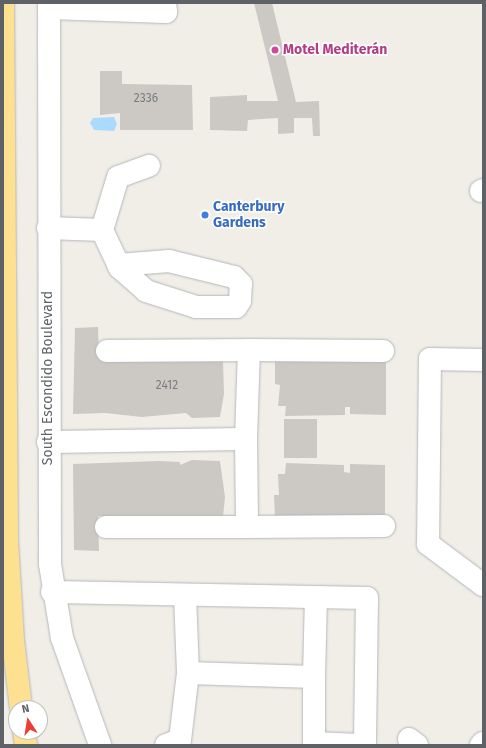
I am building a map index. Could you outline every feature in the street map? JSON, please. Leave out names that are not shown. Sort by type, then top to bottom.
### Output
[{"type":"highway","points":[[3,3],[7,541],[12,640],[20,700]]},
{"type":"street","points":[[49,6],[166,12],[166,3]]},
{"type":"street","name":"South Escondido Boulevard","points":[[49,6],[48,442],[52,592],[70,667],[100,745]]},
{"type":"street","points":[[118,265],[169,261],[234,277],[241,284],[240,301],[236,307],[196,307],[146,291],[118,265],[102,230],[118,177],[149,166]]},
{"type":"street","points":[[48,228],[102,230]]},
{"type":"street","points":[[107,350],[383,350]]},
{"type":"street","points":[[247,526],[246,439],[249,350]]},
{"type":"street","points":[[483,360],[430,359],[428,544],[483,585]]},
{"type":"street","points":[[48,442],[246,439]]},
{"type":"street","points":[[106,527],[384,526]]},
{"type":"street","points":[[52,592],[367,598],[365,745]]},
{"type":"street","points":[[166,745],[180,740],[188,673],[185,595]]},
{"type":"street","points":[[316,597],[314,743],[360,745]]},
{"type":"street","points":[[188,673],[314,677]]},
{"type":"water","points":[[114,117],[117,124],[114,131],[94,130],[90,123],[93,118]]},
{"type":"building","name":"Motel Mediterán","points":[[254,3],[272,3],[296,102],[319,101],[320,136],[313,136],[312,118],[294,118],[294,133],[278,134],[278,118],[248,120],[247,131],[210,130],[210,97],[247,95],[247,101],[278,101]]},
{"type":"building","points":[[100,71],[122,71],[122,84],[192,85],[193,130],[120,130],[120,113],[100,115]]},
{"type":"building","points":[[98,327],[99,360],[223,361],[224,394],[220,417],[192,418],[186,413],[142,417],[105,413],[73,414],[75,328]]},
{"type":"building","points":[[275,360],[386,361],[386,415],[350,414],[350,407],[345,407],[345,415],[285,416],[286,406],[278,406],[280,385],[275,384]]},
{"type":"building","points":[[284,419],[317,419],[317,458],[284,458]]},
{"type":"building","points":[[192,460],[220,461],[225,497],[223,517],[98,516],[99,551],[74,550],[73,464],[159,461],[180,462],[180,465]]},
{"type":"building","points":[[286,463],[344,465],[344,472],[350,473],[350,464],[385,465],[385,519],[275,518],[274,495],[279,495],[278,474],[285,474]]},
{"type":"place","name":"Motel Mediterán","points":[[275,50]]},
{"type":"place","name":"Canterbury Gardens","points":[[205,215]]}]
